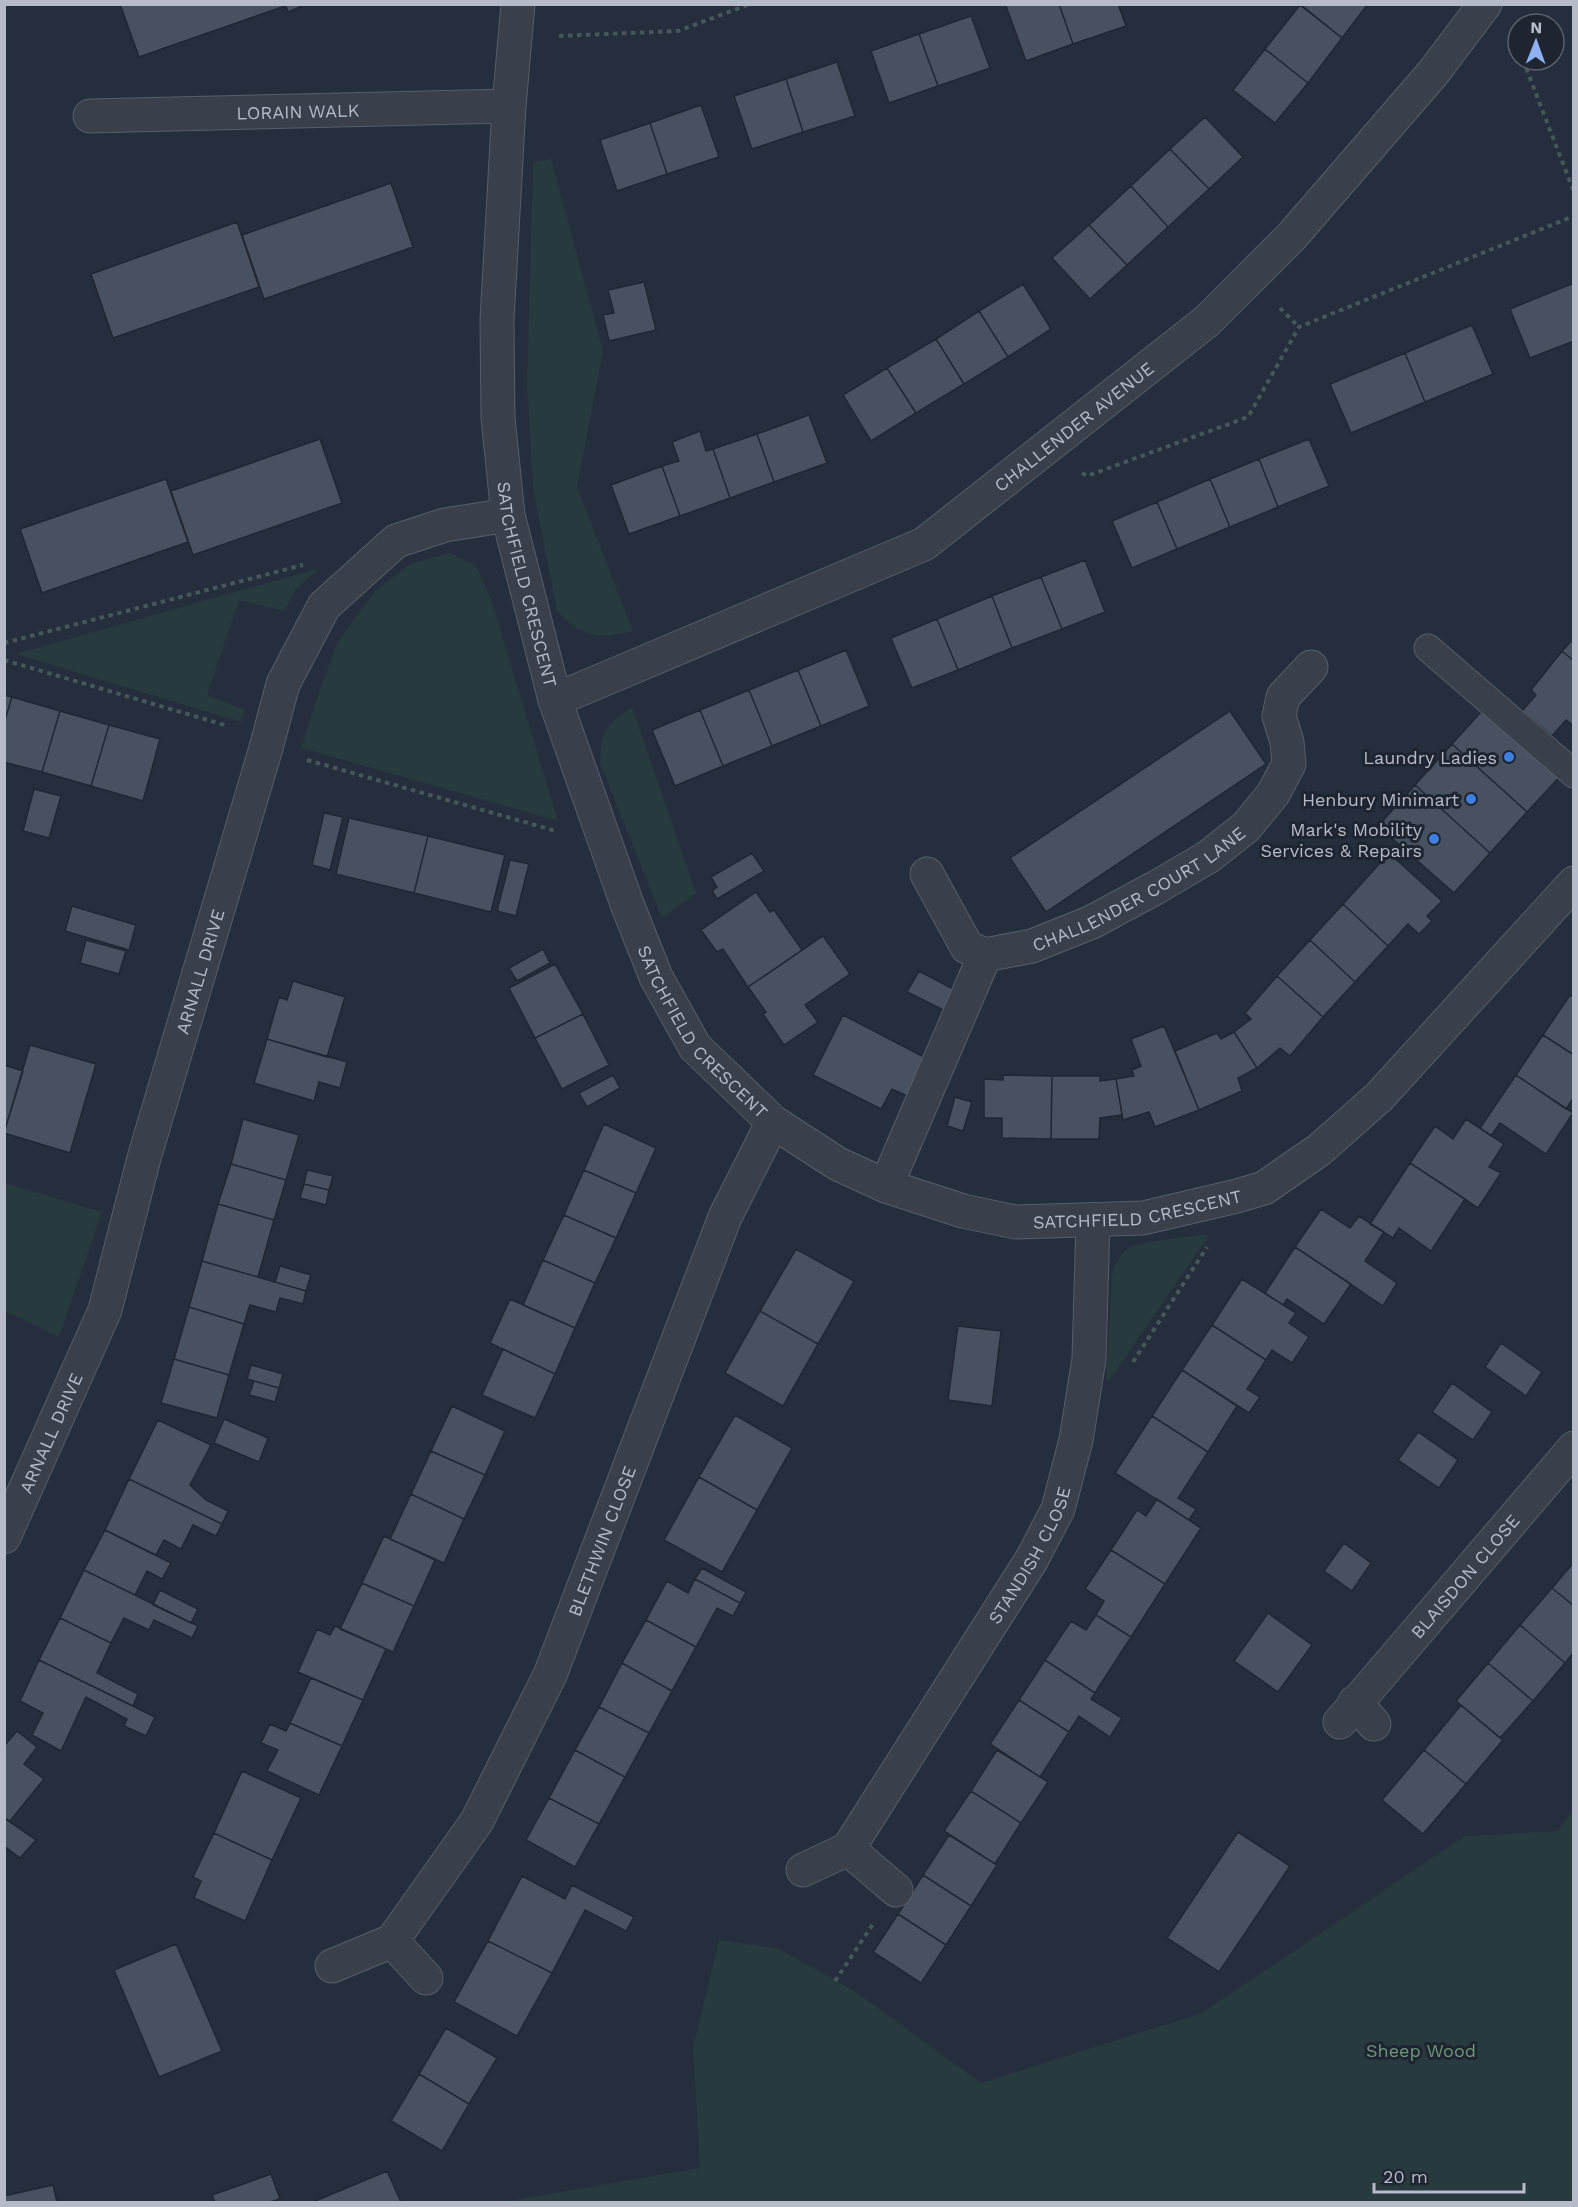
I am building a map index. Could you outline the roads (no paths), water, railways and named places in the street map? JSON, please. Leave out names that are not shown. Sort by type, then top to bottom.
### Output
[{"type":"street","name":"SATCHFIELD CRESCENT","points":[[518,4],[508,106],[498,320],[498,418],[508,515],[555,700],[656,977],[695,1047],[773,1122],[838,1164],[886,1186],[963,1211],[1015,1222],[1143,1218],[1264,1188],[1319,1150],[1379,1097],[1574,883]]},
{"type":"street","name":"CHALLENDER AVENUE","points":[[555,700],[924,544],[1207,321],[1292,236],[1433,73],[1485,4]]},
{"type":"street","name":"LORAIN WALK","points":[[90,116],[508,106]]},
{"type":"street","name":"ARNALL DRIVE","points":[[4,1537],[105,1310],[144,1158],[283,684],[324,606],[396,541],[445,525],[508,515]]},
{"type":"street","name":"CHALLENDER COURT LANE","points":[[985,955],[1032,946],[1092,922],[1208,857],[1246,826],[1273,794],[1289,764],[1287,742],[1280,716],[1283,697],[1311,667]]},
{"type":"street","points":[[886,1186],[985,955],[967,947],[927,874]]},
{"type":"street","name":"BLETHWIN CLOSE","points":[[392,1941],[477,1821],[550,1675],[725,1217],[773,1122]]},
{"type":"street","name":"STANDISH CLOSE","points":[[848,1849],[1032,1559],[1058,1509],[1076,1440],[1089,1359],[1093,1285],[1093,1221]]},
{"type":"street","name":"BLAISDON CLOSE","points":[[1356,1716],[1574,1448]]},
{"type":"street","points":[[803,1869],[848,1849],[897,1890]]},
{"type":"street","points":[[332,1966],[392,1941],[426,1978]]},
{"type":"lane","points":[[1428,648],[1574,774]]},
{"type":"place","name":"Laundry Ladies","points":[[1509,757]]},
{"type":"place","name":"Henbury Minimart","points":[[1471,799]]},
{"type":"place","name":"Mark's Mobility Services & Repairs","points":[[1434,839]]},
{"type":"park label","name":"Sheep Wood","points":[[1421,2050]]}]
